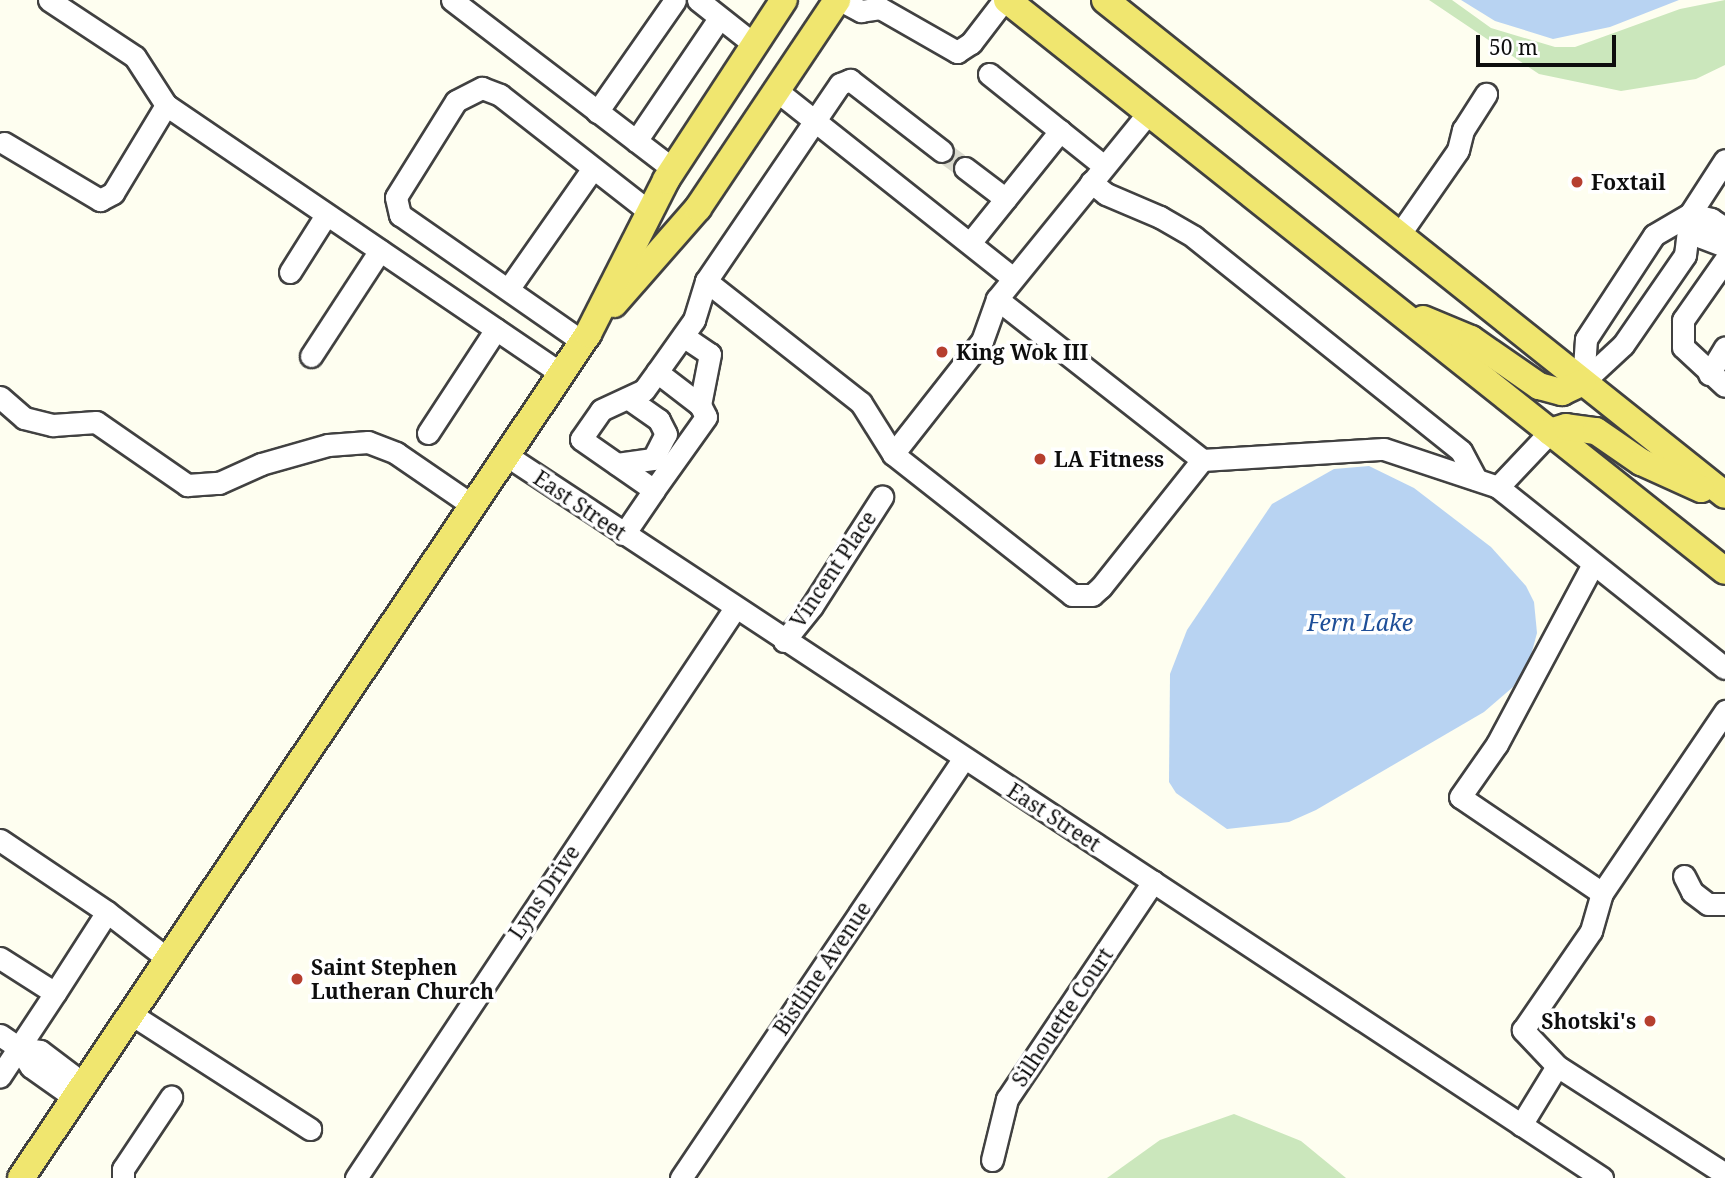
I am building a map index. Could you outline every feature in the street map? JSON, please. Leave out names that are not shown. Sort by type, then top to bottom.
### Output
[{"type":"main road","points":[[585,338],[673,169],[784,0]]},
{"type":"main road","points":[[28,1175],[131,1014],[585,338],[698,208],[838,0]]},
{"type":"main road","points":[[1006,0],[1725,571]]},
{"type":"main road","points":[[1105,0],[1725,497]]},
{"type":"main road","points":[[1395,308],[1471,339],[1539,386],[1562,392],[1583,382]]},
{"type":"main road","points":[[1550,432],[1566,427],[1596,431],[1641,462],[1725,497]]},
{"type":"street","points":[[48,0],[135,57],[166,105],[561,373]]},
{"type":"street","points":[[452,0],[673,169]]},
{"type":"street","points":[[597,112],[675,0]]},
{"type":"street","points":[[698,0],[718,20],[755,45]]},
{"type":"street","points":[[838,0],[861,11],[880,8],[957,52],[971,43],[1006,0]]},
{"type":"street","points":[[636,141],[718,20]]},
{"type":"street","points":[[989,74],[1060,131],[1098,174],[1106,194],[1160,216],[1194,237],[1461,451],[1476,479]]},
{"type":"street","points":[[654,490],[581,439],[601,410],[644,390],[694,320],[706,281],[840,84],[850,80],[942,151]]},
{"type":"street","points":[[585,338],[400,215],[396,197],[456,101],[482,88],[500,94],[650,212]]},
{"type":"street","points":[[778,90],[1013,278]]},
{"type":"street","points":[[1399,235],[1458,150],[1463,130],[1486,94]]},
{"type":"street","points":[[4,143],[100,200],[113,193],[166,105]]},
{"type":"street","points":[[893,454],[982,341],[997,299],[1149,113]]},
{"type":"street","points":[[970,243],[1060,131]]},
{"type":"street","points":[[1583,382],[1586,339],[1654,234],[1690,214],[1719,183],[1725,160]]},
{"type":"street","points":[[509,288],[593,168]]},
{"type":"street","points":[[965,168],[1006,199]]},
{"type":"street","points":[[1690,214],[1712,219],[1725,228]]},
{"type":"street","points":[[1690,214],[1701,237],[1725,246]]},
{"type":"street","points":[[1583,382],[1623,345],[1685,255],[1690,214]]},
{"type":"street","points":[[290,272],[326,215]]},
{"type":"street","points":[[311,356],[380,250]]},
{"type":"street","points":[[1717,380],[1683,347],[1684,320],[1725,260]]},
{"type":"street","points":[[706,281],[861,403],[893,454],[1062,591],[1082,597],[1101,587],[1202,460]]},
{"type":"street","points":[[997,299],[1202,460],[1384,449],[1498,487],[1725,668]]},
{"type":"street","points":[[428,433],[496,329]]},
{"type":"street","points":[[683,336],[710,354],[700,405]]},
{"type":"street","points":[[1717,380],[1725,347]]},
{"type":"street","points":[[624,534],[706,417],[700,405],[657,372]]},
{"type":"street","points":[[0,397],[24,418],[53,425],[96,422],[187,485],[219,483],[261,464],[328,445],[368,442],[396,453],[472,505]]},
{"type":"street","points":[[617,464],[653,459],[666,434],[659,420],[628,398]]},
{"type":"street","points":[[1498,487],[1550,432]]},
{"type":"street","name":"East Street","points":[[506,455],[1602,1178]]},
{"type":"street","name":"Vincent Place","points":[[784,640],[812,606],[882,497]]},
{"type":"street","points":[[1593,564],[1510,722],[1460,797],[1602,893]]},
{"type":"street","name":"Lyns Drive","points":[[356,1178],[735,608]]},
{"type":"street","points":[[1725,711],[1602,893],[1591,931],[1523,1030],[1557,1066],[1725,1174]]},
{"type":"street","name":"Bistline Avenue","points":[[681,1178],[964,758]]},
{"type":"street","points":[[0,840],[107,912],[168,959]]},
{"type":"street","points":[[1684,876],[1692,892],[1708,904],[1725,904]]},
{"type":"street","name":"Silhouette Court","points":[[992,1160],[1007,1099],[1153,882]]},
{"type":"street","points":[[0,1076],[107,912]]},
{"type":"street","points":[[0,958],[55,993]]},
{"type":"street","points":[[131,1014],[310,1129]]},
{"type":"street","points":[[0,1035],[19,1048],[31,1068],[80,1091]]},
{"type":"street","points":[[1521,1125],[1557,1066]]},
{"type":"street","points":[[123,1178],[123,1169],[172,1097]]},
{"type":"green space","points":[[1429,0],[1452,0],[1491,28],[1555,47],[1575,47],[1680,9],[1725,0],[1725,65],[1696,79],[1621,91],[1539,74]]},
{"type":"green space","points":[[1234,1114],[1301,1141],[1346,1178],[1107,1178],[1160,1140]]},
{"type":"water","points":[[1461,0],[1679,0],[1610,27],[1553,39],[1495,21]]},
{"type":"water","name":"Fern Lake","points":[[1369,466],[1414,488],[1491,547],[1526,586],[1534,602],[1537,633],[1530,659],[1513,687],[1484,712],[1316,810],[1289,822],[1227,829],[1176,793],[1169,782],[1170,674],[1187,630],[1272,504],[1334,469]]},
{"type":"tunnel","points":[[942,151],[965,168]]},
{"type":"place","name":"Foxtail","points":[[1577,182]]},
{"type":"place","name":"King Wok III","points":[[942,352]]},
{"type":"place","name":"LA Fitness","points":[[1040,459]]},
{"type":"place","name":"Saint Stephen Lutheran Church","points":[[297,979]]},
{"type":"place","name":"Shotski's","points":[[1650,1021]]}]
